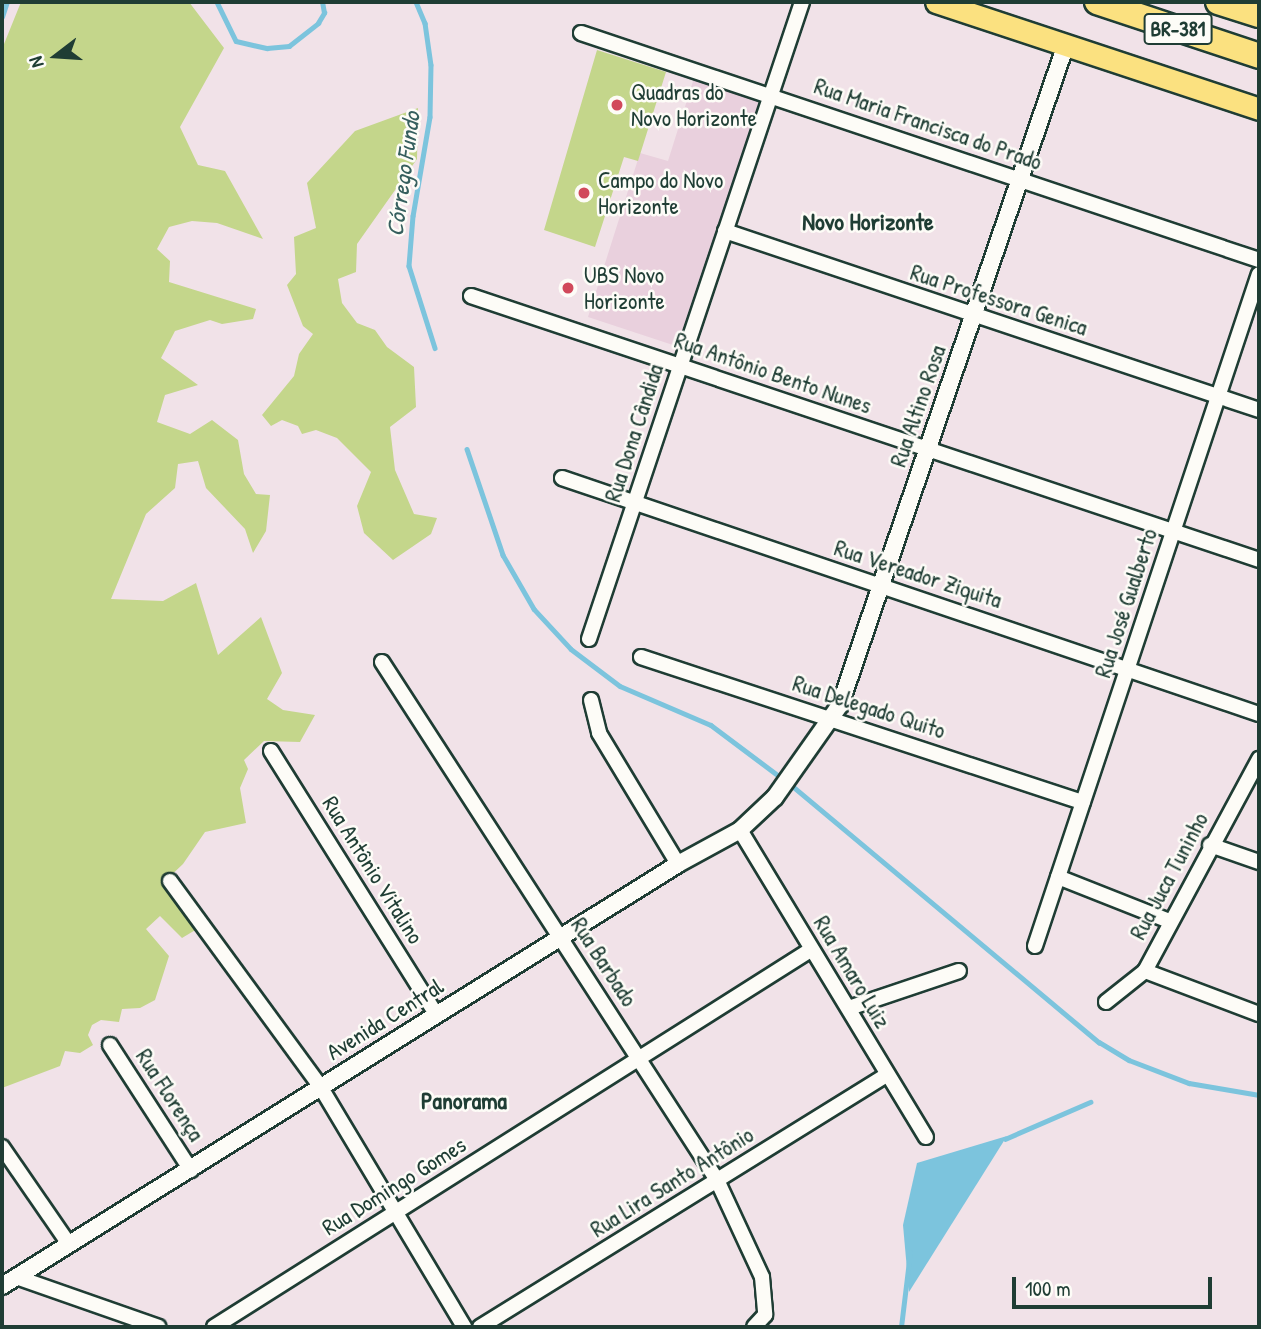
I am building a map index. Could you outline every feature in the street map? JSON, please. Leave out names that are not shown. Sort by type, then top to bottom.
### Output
[{"type":"highway","name":"BR-381","points":[[1097,2],[1259,56]]},
{"type":"highway","name":"BR-381","points":[[1218,2],[1259,15]]},
{"type":"main road","points":[[936,2],[1259,109]]},
{"type":"street","name":"Rua Dona Cândida","points":[[589,639],[802,2]]},
{"type":"street","name":"Rua Maria Francisca do Prado","points":[[581,33],[771,94],[1259,260]]},
{"type":"street","name":"Rua Altino Rosa","points":[[775,797],[833,719],[881,587],[1066,44]]},
{"type":"street","name":"Rua Professora Genica","points":[[725,231],[1259,410]]},
{"type":"street","name":"Rua José Gualberto","points":[[1035,946],[1259,274]]},
{"type":"street","name":"Rua Antônio Bento Nunes","points":[[471,296],[1259,560]]},
{"type":"street","name":"Rua Vereador Ziquita","points":[[562,478],[1259,714]]},
{"type":"street","name":"Rua Delegado Quito","points":[[641,657],[1083,802]]},
{"type":"street","name":"Rua Barbado","points":[[382,662],[717,1180],[751,1248],[767,1298],[765,1315],[754,1327]]},
{"type":"street","points":[[591,700],[598,733],[678,864]]},
{"type":"street","name":"Rua Antônio Vitalino","points":[[271,751],[436,1014]]},
{"type":"street","name":"Rua Juca Tuninho","points":[[1106,1002],[1145,971],[1169,921],[1259,759]]},
{"type":"street","name":"Avenida Central","points":[[9,1281],[678,864],[740,830],[775,797]]},
{"type":"street","name":"Rua Amaro Luiz","points":[[740,830],[926,1138]]},
{"type":"street","points":[[1210,845],[1259,862]]},
{"type":"street","points":[[1058,877],[1169,921]]},
{"type":"street","points":[[170,881],[320,1086],[464,1327]]},
{"type":"street","name":"Rua Domingo Gomes","points":[[214,1327],[812,949]]},
{"type":"street","points":[[849,1008],[958,971]]},
{"type":"street","points":[[1145,971],[1259,1014]]},
{"type":"street","name":"Rua Florença","points":[[110,1045],[191,1170]]},
{"type":"street","name":"Rua Lira Santo Antônio","points":[[480,1327],[887,1075]]},
{"type":"street","points":[[2,1147],[69,1244]]},
{"type":"street","points":[[9,1281],[159,1327]]},
{"type":"shaded area","points":[[694,78],[760,99],[682,348],[588,317],[640,153],[668,161]]},
{"type":"green space","points":[[21,2],[189,2],[224,48],[180,127],[198,165],[225,171],[263,239],[217,223],[192,221],[169,227],[157,249],[170,261],[169,282],[256,309],[253,319],[222,324],[210,320],[175,331],[161,358],[198,385],[165,395],[157,422],[190,434],[212,420],[238,440],[244,474],[256,494],[270,495],[266,531],[253,553],[245,529],[206,488],[198,461],[178,464],[175,488],[146,514],[111,599],[163,601],[196,583],[218,655],[261,617],[282,673],[267,699],[283,710],[315,715],[300,742],[264,741],[244,760],[248,769],[240,788],[246,823],[205,832],[183,864],[164,882],[197,929],[182,938],[160,916],[146,929],[169,956],[155,1000],[140,1008],[122,1009],[119,1022],[101,1020],[92,1025],[88,1035],[93,1045],[80,1053],[65,1051],[60,1066],[2,1088],[2,49]]},
{"type":"green space","points":[[597,50],[666,72],[638,161],[624,157],[595,247],[544,230]]},
{"type":"green space","points":[[418,108],[417,159],[357,244],[356,272],[338,279],[342,303],[357,323],[375,330],[387,347],[414,367],[416,407],[390,427],[395,470],[414,514],[437,518],[431,534],[393,560],[364,533],[357,506],[371,472],[337,438],[316,430],[302,434],[298,426],[282,420],[271,426],[262,415],[294,376],[299,354],[313,334],[303,326],[287,285],[296,274],[294,237],[316,228],[307,183],[355,131]]},
{"type":"water","points":[[1007,1136],[909,1292],[903,1225],[917,1163]]},
{"type":"waterway","name":"Córrego Fundo","points":[[2,17],[7,2]]},
{"type":"waterway","name":"Córrego Fundo","points":[[217,2],[236,41],[267,48],[289,46],[318,23],[324,13],[322,2]]},
{"type":"waterway","name":"Córrego Fundo","points":[[416,2],[425,23],[431,65],[430,117],[413,216],[409,266],[435,348]]},
{"type":"waterway","points":[[467,449],[503,555],[534,609],[571,649],[620,686],[711,725],[783,779]]},
{"type":"waterway","points":[[790,784],[1099,1042],[1129,1060],[1189,1083],[1259,1095]]},
{"type":"waterway","points":[[1005,1139],[1090,1102]]},
{"type":"waterway","points":[[901,1327],[910,1253]]},
{"type":"place","name":"Quadras do Novo Horizonte","points":[[617,105]]},
{"type":"place","name":"Campo do Novo Horizonte","points":[[584,193]]},
{"type":"place","name":"UBS Novo Horizonte","points":[[568,288]]},
{"type":"district","name":"Novo Horizonte","points":[[868,222]]},
{"type":"district","name":"Panorama","points":[[464,1101]]}]
